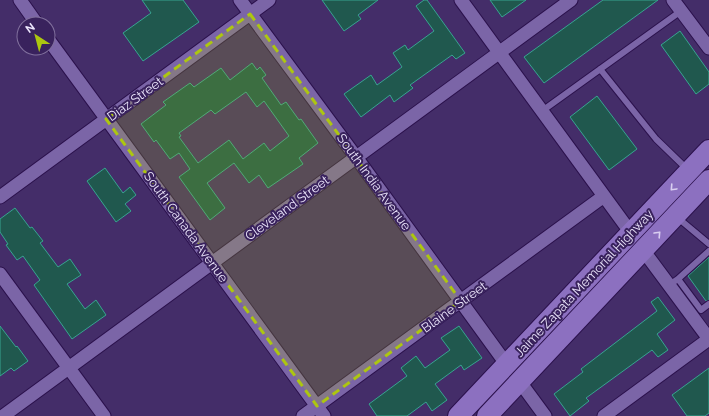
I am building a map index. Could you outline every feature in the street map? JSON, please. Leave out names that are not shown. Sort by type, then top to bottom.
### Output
[{"type":"main road","name":"Jaime Zapata Memorial Highway","points":[[458,416],[709,150]]},
{"type":"main road","name":"Jaime Zapata Memorial Highway","points":[[487,416],[709,180]]},
{"type":"main road","points":[[520,382],[522,369],[530,354],[618,261],[631,233]]},
{"type":"main road","points":[[474,416],[491,399],[502,384],[505,378],[507,365]]},
{"type":"street","points":[[20,0],[31,16]]},
{"type":"street","name":"South India Avenue","points":[[240,0],[507,365]]},
{"type":"street","name":"Diaz Street","points":[[0,197],[269,0]]},
{"type":"street","points":[[461,0],[631,233]]},
{"type":"street","name":"Cleveland Street","points":[[3,416],[571,0]]},
{"type":"street","points":[[677,5],[709,48]]},
{"type":"street","name":"South Canada Avenue","points":[[56,50],[320,411]]},
{"type":"street","name":"Blaine Street","points":[[303,416],[320,411],[461,301],[604,196]]},
{"type":"street","points":[[604,416],[709,339],[673,282],[643,250]]},
{"type":"street","points":[[0,274],[104,416]]},
{"type":"street","points":[[520,382],[541,415]]},
{"type":"lane","points":[[542,111],[600,69],[677,5]]},
{"type":"lane","points":[[600,69],[656,139],[689,172]]},
{"type":"lane","points":[[675,216],[709,244]]},
{"type":"lane","points":[[709,251],[673,282],[701,310],[709,304]]},
{"type":"highlighted area","points":[[250,14],[461,301],[317,406],[106,119]]},
{"type":"building","points":[[142,0],[183,0],[199,22],[143,61],[123,33],[151,13]]},
{"type":"building","points":[[322,0],[378,0],[358,15],[361,19],[344,31]]},
{"type":"building","points":[[424,0],[427,0],[465,53],[456,59],[452,55],[410,85],[413,88],[394,102],[390,95],[361,117],[344,94],[371,75],[377,85],[402,67],[393,53],[405,45],[408,50],[434,31],[416,6]]},
{"type":"building","points":[[490,0],[526,0],[502,17]]},
{"type":"building","points":[[603,0],[658,0],[544,83],[524,57]]},
{"type":"building","points":[[680,31],[709,72],[709,84],[696,94],[661,45]]},
{"type":"building","points":[[252,63],[257,70],[260,67],[266,75],[262,78],[281,105],[286,102],[299,120],[301,119],[318,143],[299,158],[303,164],[268,188],[259,175],[249,183],[234,163],[207,183],[225,208],[210,220],[179,177],[190,169],[179,153],[170,159],[156,140],[154,142],[141,124],[166,105],[163,102],[190,83],[194,87],[221,68],[230,80]],"holes":[[[246,92],[257,107],[264,101],[289,136],[270,151],[264,143],[243,159],[229,140],[198,163],[179,137],[181,136],[179,133],[211,110],[215,114]]]},
{"type":"building","points":[[597,96],[637,149],[609,170],[570,117]]},
{"type":"building","points":[[105,168],[123,193],[130,187],[136,195],[125,204],[131,211],[116,222],[87,181]]},
{"type":"building","points":[[15,208],[30,228],[32,227],[43,241],[40,243],[58,267],[70,259],[81,275],[67,284],[85,309],[96,300],[106,315],[72,339],[34,285],[40,280],[23,256],[17,260],[6,245],[8,244],[0,232],[0,219]]},
{"type":"building","points":[[709,257],[709,300],[706,301],[688,276]]},
{"type":"building","points":[[658,297],[675,320],[657,334],[668,350],[658,357],[652,350],[586,398],[589,401],[570,416],[554,394],[583,372],[581,369],[657,311],[651,302]]},
{"type":"building","points":[[0,326],[28,361],[14,371],[11,368],[0,376]]},
{"type":"building","points":[[459,326],[482,358],[464,370],[461,365],[435,384],[447,400],[432,411],[426,402],[407,416],[377,416],[369,404],[407,376],[401,368],[416,356],[425,368],[450,350],[441,338]]},
{"type":"building","points":[[709,368],[709,413],[705,416],[687,416],[672,395]]}]
